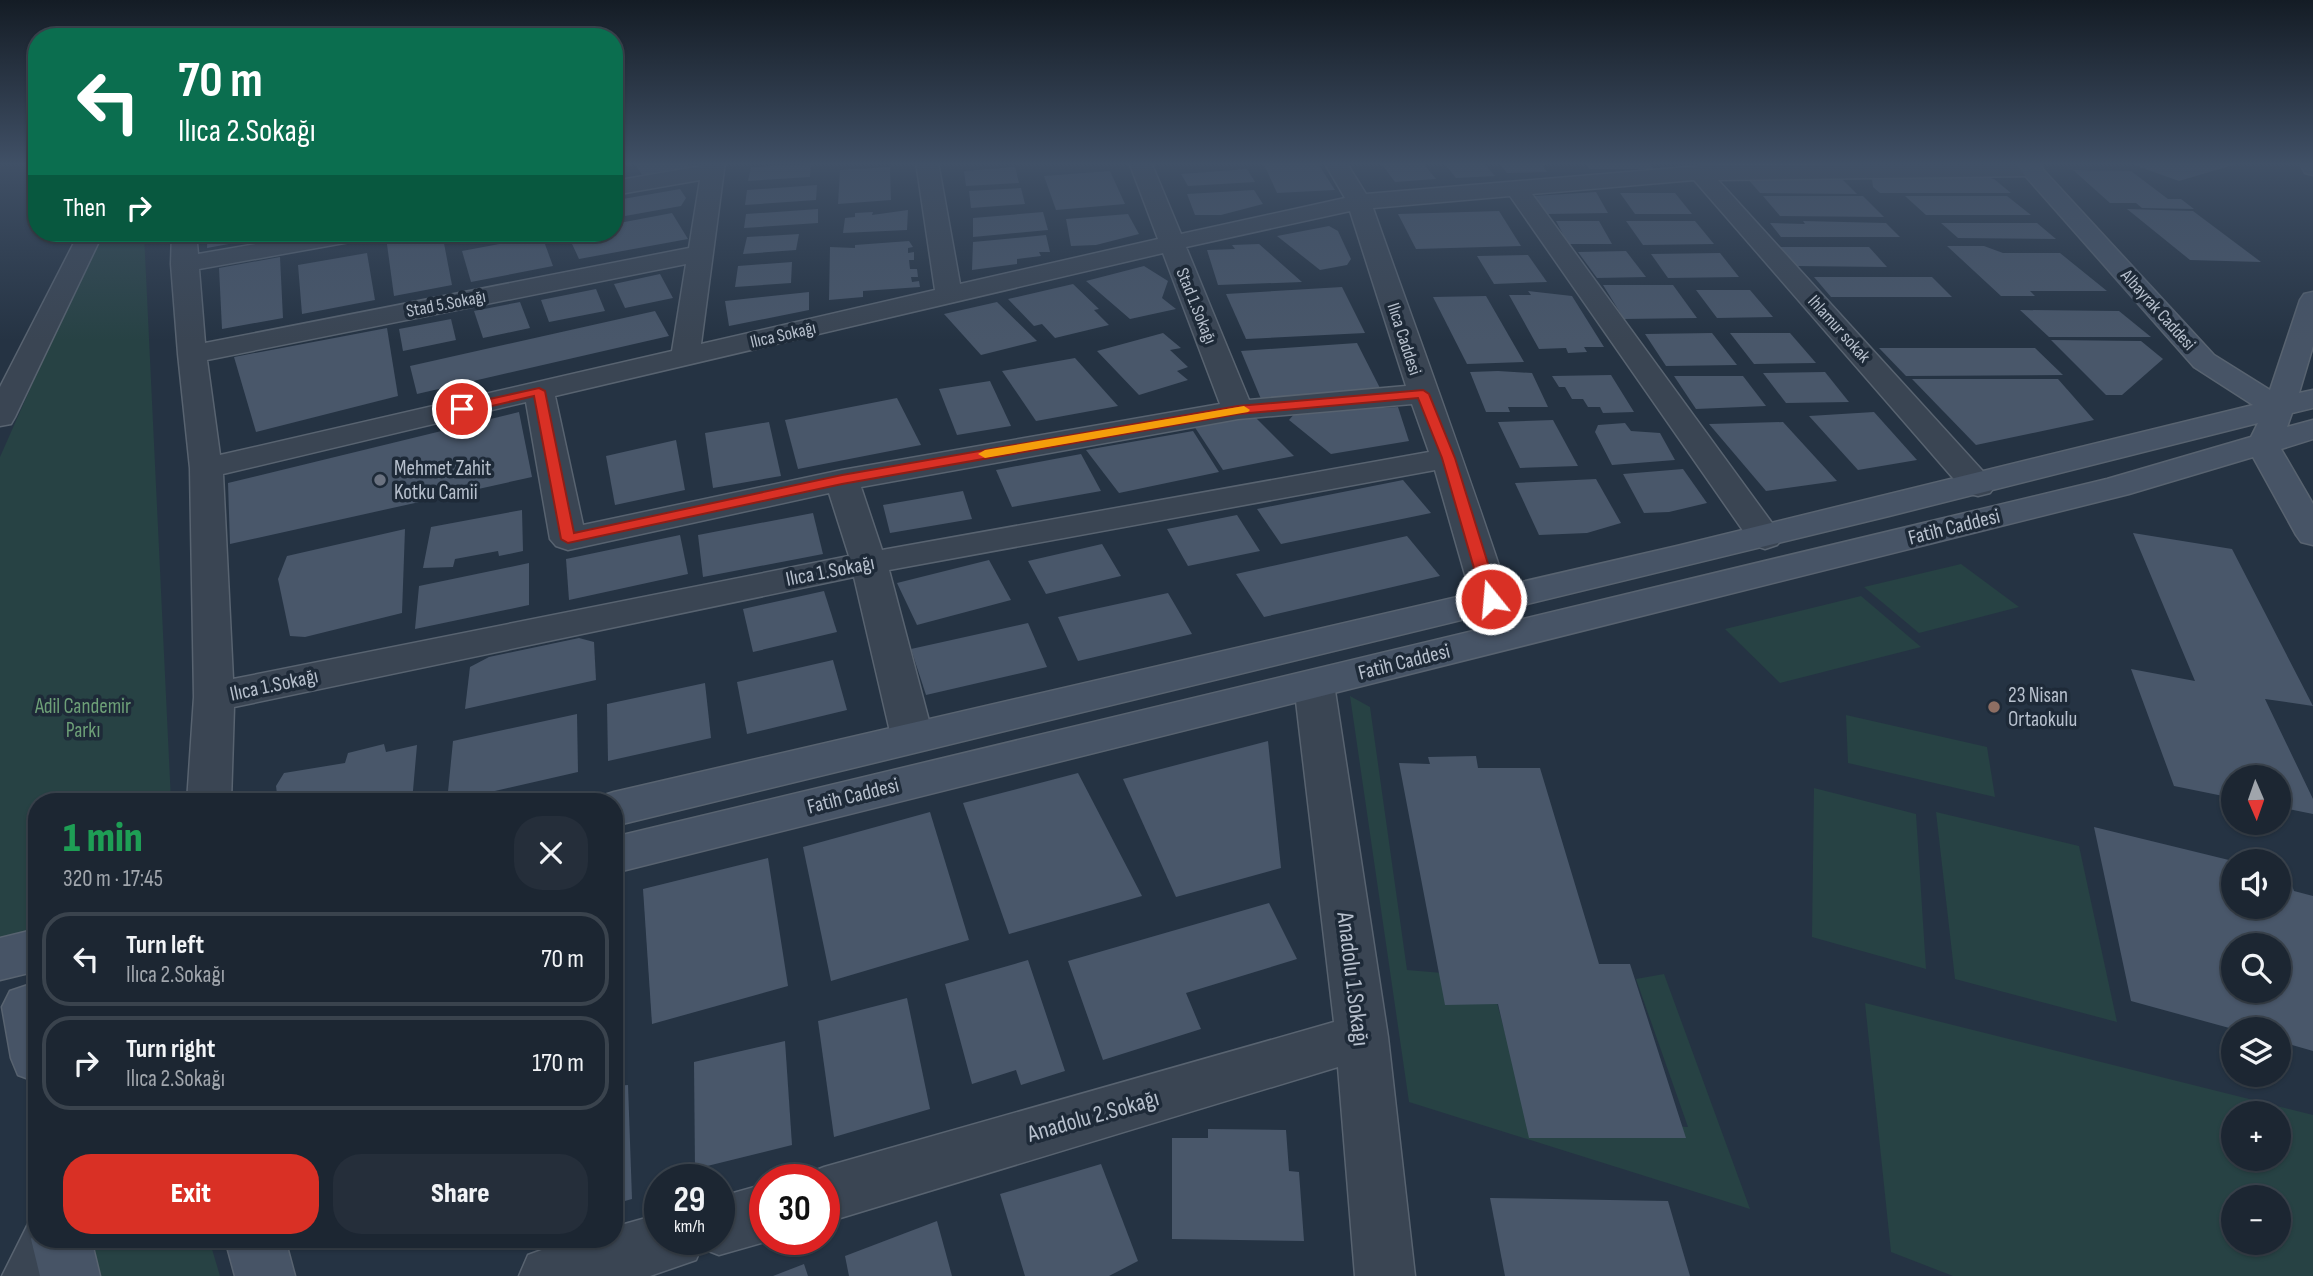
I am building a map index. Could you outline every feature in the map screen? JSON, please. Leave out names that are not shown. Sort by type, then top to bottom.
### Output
[{"type":"main road","name":"Albayrak Caddesi","points":[[2079,222],[2204,361],[2242,387],[2296,403]]},
{"type":"main road","points":[[2313,300],[2296,403],[2263,445],[2313,536]]},
{"type":"main road","name":"Fatih Caddesi","points":[[623,807],[1491,599],[1765,538],[2296,403]]},
{"type":"main road","name":"Fatih Caddesi","points":[[623,853],[2117,487],[2313,429]]},
{"type":"main road","points":[[0,959],[28,952]]},
{"type":"main road","points":[[22,1008],[28,1028]]},
{"type":"main road","points":[[63,1248],[70,1276]]},
{"type":"main road","points":[[257,1248],[265,1276]]},
{"type":"street","points":[[685,357],[704,222]]},
{"type":"street","points":[[937,222],[949,296]]},
{"type":"street","name":"Stad 1.Sokağı","points":[[1164,222],[1238,410]]},
{"type":"street","name":"Ilıca Sokağı","points":[[206,468],[1270,222]]},
{"type":"street","name":"Ilıca Caddesi","points":[[1366,222],[1423,394],[1448,458],[1491,599]]},
{"type":"street","points":[[1540,222],[1765,538]]},
{"type":"street","name":"Ihlamur sokak","points":[[1743,222],[1978,486]]},
{"type":"street","points":[[0,417],[6,388],[86,242]]},
{"type":"street","points":[[209,793],[214,697],[206,468],[192,354],[184,248],[255,242]]},
{"type":"street","name":"Stad 5.Sokağı","points":[[192,354],[699,254]]},
{"type":"street","points":[[539,391],[568,539],[842,480],[1238,410],[1423,394]]},
{"type":"street","name":"Ilıca 1.Sokağı","points":[[214,697],[869,563],[1448,458]]},
{"type":"street","points":[[842,480],[869,563],[912,736]]},
{"type":"street","name":"Anadolu 1.Sokağı","points":[[1314,684],[1362,1037],[1385,1276]]},
{"type":"street","name":"Anadolu 2.Sokağı","points":[[840,1190],[1362,1037]]},
{"type":"street","points":[[32,1276],[47,1248]]},
{"type":"street","points":[[549,1276],[644,1248]]},
{"type":"green space","name":"Adil Candemir Parkı","points":[[95,242],[144,242],[171,793],[28,793],[28,935],[0,942],[0,457]]},
{"type":"green space","points":[[1961,564],[2019,607],[1919,633],[1864,587]]},
{"type":"green space","points":[[1861,596],[1921,647],[1780,683],[1725,629]]},
{"type":"green space","points":[[1350,696],[1370,707],[1407,970],[1490,977],[1528,1118],[1688,1127],[1636,979],[1664,974],[1750,1209],[1409,1102]]},
{"type":"green space","points":[[1846,715],[1987,747],[1995,797],[1848,763]]},
{"type":"green space","points":[[1814,788],[1916,814],[1926,969],[1812,937]]},
{"type":"green space","points":[[1936,812],[2079,846],[2117,1022],[1955,979]]},
{"type":"green space","points":[[1865,1003],[2257,1101],[2221,1101],[2221,1171],[2291,1171],[2291,1110],[2313,1115],[2313,1276],[1953,1276],[1891,1252]]},
{"type":"green space","points":[[92,1248],[212,1248],[220,1276],[97,1276]]},
{"type":"building","points":[[623,222],[677,222],[688,239],[579,259],[571,242],[623,242]]},
{"type":"building","points":[[745,222],[818,222],[818,223],[744,228]]},
{"type":"building","points":[[845,222],[907,222],[907,230],[843,233]]},
{"type":"building","points":[[973,222],[1046,222],[1048,230],[973,237]]},
{"type":"building","points":[[1066,222],[1132,222],[1139,234],[1096,245],[1071,246]]},
{"type":"building","points":[[1402,222],[1506,222],[1521,246],[1416,249]]},
{"type":"building","points":[[1556,222],[1599,222],[1612,244],[1568,244]]},
{"type":"building","points":[[1626,222],[1695,222],[1714,244],[1643,245]]},
{"type":"building","points":[[1803,222],[1886,223],[1900,237],[1781,237],[1770,223],[1805,224]]},
{"type":"building","points":[[2142,222],[2207,222],[2261,262],[2190,260]]},
{"type":"building","points":[[1941,223],[2037,223],[2056,239],[1958,238]]},
{"type":"building","points":[[1329,226],[1338,231],[1351,259],[1347,265],[1320,270],[1277,236]]},
{"type":"building","points":[[799,234],[796,250],[743,254],[747,237]]},
{"type":"building","points":[[1046,235],[1050,252],[1039,252],[1041,256],[1017,259],[1017,264],[972,270],[973,242]]},
{"type":"building","points":[[909,241],[913,247],[908,248],[908,253],[914,252],[914,260],[909,260],[910,269],[917,269],[918,277],[911,277],[912,282],[919,281],[920,287],[863,291],[863,297],[829,300],[830,247],[855,248],[855,245]]},
{"type":"building","points":[[207,242],[240,242],[207,248]]},
{"type":"building","points":[[387,242],[444,242],[452,285],[394,296]]},
{"type":"building","points":[[510,242],[544,242],[553,266],[471,282],[462,251]]},
{"type":"building","points":[[1259,244],[1302,282],[1218,285],[1207,250],[1235,249],[1232,245]]},
{"type":"building","points":[[1947,246],[1984,246],[2003,253],[2060,253],[2107,291],[2030,291],[2035,296],[2001,296]]},
{"type":"building","points":[[1780,247],[1869,247],[1887,267],[1796,266]]},
{"type":"building","points":[[1626,251],[1646,277],[1597,278],[1578,252]]},
{"type":"building","points":[[367,253],[375,300],[302,314],[298,265]]},
{"type":"building","points":[[1720,253],[1739,277],[1668,278],[1651,254]]},
{"type":"building","points":[[1528,255],[1547,282],[1494,284],[1477,256]]},
{"type":"building","points":[[280,257],[283,318],[222,329],[219,268]]},
{"type":"building","points":[[792,262],[791,283],[735,287],[738,266]]},
{"type":"building","points":[[1144,266],[1168,281],[1162,298],[1176,309],[1130,319],[1086,281]]},
{"type":"building","points":[[660,274],[673,298],[625,308],[614,284]]},
{"type":"building","points":[[1814,277],[1932,277],[1952,297],[1831,297]]},
{"type":"building","points":[[1073,284],[1099,309],[1094,310],[1109,325],[1055,338],[1042,324],[1034,326],[1008,299]]},
{"type":"building","points":[[1603,285],[1673,285],[1697,318],[1624,319]]},
{"type":"building","points":[[1342,287],[1365,333],[1246,339],[1226,294]]},
{"type":"building","points":[[596,289],[605,311],[549,322],[541,300]]},
{"type":"building","points":[[1696,290],[1750,290],[1773,317],[1717,318]]},
{"type":"building","points":[[1528,291],[1572,296],[1604,347],[1584,347],[1587,352],[1568,353],[1566,348],[1539,349],[1509,295],[1531,295]]},
{"type":"building","points":[[809,292],[809,310],[729,326],[725,301]]},
{"type":"building","points":[[1486,296],[1524,362],[1467,364],[1433,297]]},
{"type":"building","points":[[520,302],[530,328],[483,338],[474,311]]},
{"type":"building","points":[[997,302],[1037,341],[981,355],[944,314]]},
{"type":"building","points":[[2020,310],[2119,311],[2151,337],[2049,337]]},
{"type":"building","points":[[655,311],[669,336],[417,394],[410,366]]},
{"type":"building","points":[[451,319],[456,340],[403,351],[399,329]]},
{"type":"building","points":[[387,328],[398,396],[256,432],[234,357]]},
{"type":"building","points":[[1163,333],[1181,348],[1170,350],[1188,367],[1177,371],[1188,380],[1139,395],[1097,351]]},
{"type":"building","points":[[1712,333],[1737,365],[1666,366],[1645,334]]},
{"type":"building","points":[[1730,333],[1790,333],[1816,363],[1754,364]]},
{"type":"building","points":[[2051,340],[2141,341],[2163,359],[2122,395],[2106,395]]},
{"type":"building","points":[[1357,343],[1381,390],[1261,399],[1241,351]]},
{"type":"building","points":[[1879,348],[2035,348],[2063,375],[1906,376]]},
{"type":"building","points":[[1075,358],[1118,406],[1036,421],[1002,371]]},
{"type":"building","points":[[1470,372],[1532,373],[1548,407],[1508,407],[1510,412],[1486,412]]},
{"type":"building","points":[[1825,372],[1849,402],[1786,403],[1763,373]]},
{"type":"building","points":[[1611,375],[1634,412],[1603,413],[1600,407],[1588,407],[1583,399],[1572,399],[1565,387],[1559,387],[1552,376]]},
{"type":"building","points":[[1674,376],[1743,376],[1766,406],[1696,409]]},
{"type":"building","points":[[1912,379],[2058,379],[2094,420],[1976,445]]},
{"type":"building","points":[[990,381],[1011,426],[957,435],[939,389]]},
{"type":"building","points":[[897,398],[921,445],[798,469],[785,420]]},
{"type":"building","points":[[1398,407],[1409,441],[1331,454],[1289,420],[1296,412]]},
{"type":"building","name":"Mehmet Zahit Kotku Camii","points":[[519,412],[532,477],[230,544],[228,483]]},
{"type":"building","points":[[1874,412],[1917,460],[1858,470],[1809,416]]},
{"type":"building","points":[[1255,417],[1294,456],[1223,470],[1194,426]]},
{"type":"building","points":[[1553,420],[1578,466],[1520,468],[1498,422]]},
{"type":"building","points":[[769,422],[781,476],[713,488],[705,433]]},
{"type":"building","points":[[1783,422],[1837,481],[1766,491],[1709,424]]},
{"type":"building","points":[[1625,423],[1631,431],[1660,433],[1675,460],[1612,465],[1595,432],[1598,425]]},
{"type":"building","points":[[1193,431],[1219,472],[1119,493],[1086,450]]},
{"type":"building","points":[[676,440],[685,490],[615,505],[606,456]]},
{"type":"building","points":[[1081,454],[1101,491],[1012,507],[996,470]]},
{"type":"building","points":[[1683,469],[1707,503],[1669,512],[1644,513],[1623,474]]},
{"type":"building","points":[[1596,479],[1621,523],[1587,533],[1539,535],[1515,483]]},
{"type":"building","points":[[1403,480],[1431,513],[1281,544],[1257,509]]},
{"type":"building","points":[[963,491],[972,519],[890,533],[883,505]]},
{"type":"building","points":[[522,510],[523,551],[499,556],[498,551],[455,559],[453,567],[423,568],[431,527]]},
{"type":"building","points":[[813,513],[823,554],[703,577],[698,535]]},
{"type":"building","points":[[1237,515],[1260,551],[1188,566],[1167,529]]},
{"type":"building","points":[[405,529],[402,613],[305,637],[290,636],[278,579],[287,556]]},
{"type":"building","points":[[2133,533],[2232,549],[2313,706],[2265,699],[2313,799],[2313,814],[2291,810],[2291,765],[2221,765],[2221,796],[2174,786],[2131,669],[2195,681]]},
{"type":"building","points":[[680,535],[688,574],[569,600],[566,559]]},
{"type":"building","points":[[1407,536],[1440,576],[1264,617],[1236,574]]},
{"type":"building","points":[[1102,544],[1121,576],[1046,594],[1028,561]]},
{"type":"building","points":[[989,560],[1011,600],[917,625],[897,583]]},
{"type":"building","points":[[529,563],[529,605],[415,629],[419,586]]},
{"type":"building","points":[[824,591],[837,632],[753,652],[743,609]]},
{"type":"building","points":[[1168,593],[1192,634],[1078,661],[1058,617]]},
{"type":"building","points":[[1028,623],[1047,667],[926,695],[911,649]]},
{"type":"building","points":[[579,638],[594,642],[596,680],[465,709],[470,667],[489,657]]},
{"type":"building","points":[[833,660],[847,710],[747,734],[737,682]]},
{"type":"building","points":[[705,683],[711,738],[608,761],[607,704]]},
{"type":"building","points":[[577,714],[578,772],[486,793],[448,793],[453,741]]},
{"type":"building","points":[[1268,741],[1281,868],[1176,897],[1123,779]]},
{"type":"building","points":[[384,744],[386,752],[417,745],[413,793],[277,793],[276,786],[284,773],[345,763],[348,753]]},
{"type":"building","points":[[1476,756],[1478,768],[1540,768],[1599,964],[1630,964],[1686,1138],[1529,1138],[1498,1004],[1445,1005],[1399,763],[1430,764],[1428,757]]},
{"type":"building","points":[[1078,773],[1142,896],[1009,934],[963,803]]},
{"type":"building","points":[[930,812],[969,940],[831,981],[803,847]]},
{"type":"building","points":[[2094,827],[2221,858],[2221,919],[2291,919],[2291,882],[2294,891],[2313,896],[2313,1051],[2291,1045],[2291,1017],[2221,1017],[2221,1026],[2131,1001]]},
{"type":"building","points":[[768,858],[788,986],[652,1024],[643,889]]},
{"type":"building","points":[[1269,903],[1297,959],[1186,993],[1201,1029],[1103,1060],[1068,961]]},
{"type":"building","points":[[1028,960],[1065,1071],[1021,1085],[1016,1070],[972,1084],[945,984]]},
{"type":"building","points":[[907,998],[930,1109],[834,1137],[818,1021]]},
{"type":"building","points":[[785,1041],[792,1145],[715,1164],[695,1164],[694,1062]]},
{"type":"building","points":[[623,1085],[628,1085],[632,1199],[623,1202]]},
{"type":"building","points":[[1208,1129],[1286,1130],[1289,1171],[1299,1172],[1304,1241],[1172,1239],[1172,1138],[1208,1138]]},
{"type":"building","points":[[1101,1164],[1138,1261],[1109,1276],[1025,1276],[1000,1194]]},
{"type":"building","points":[[1490,1198],[1668,1201],[1690,1276],[1505,1276]]},
{"type":"building","points":[[937,1221],[952,1276],[849,1276],[845,1256]]},
{"type":"building","points":[[804,1264],[808,1276],[773,1276]]},
{"type":"slow traffic","points":[[985,454],[1244,410]]},
{"type":"place","name":"Mehmet Zahit Kotku Camii","points":[[380,480]]},
{"type":"place","name":"23 Nisan Ortaokulu","points":[[1994,707]]},
{"type":"route","points":[[462,409],[539,391],[568,539],[842,480],[1238,410],[1423,394],[1448,458],[1491,599]]}]
